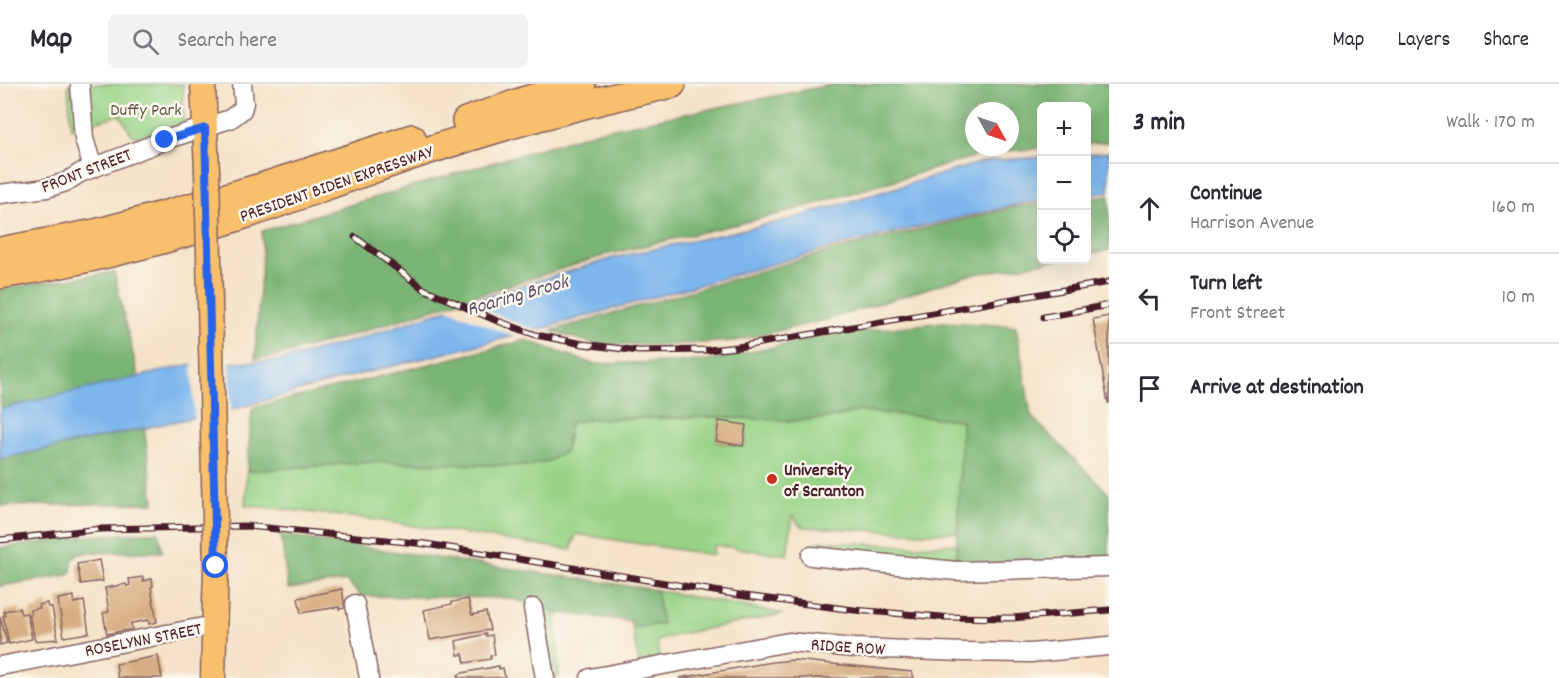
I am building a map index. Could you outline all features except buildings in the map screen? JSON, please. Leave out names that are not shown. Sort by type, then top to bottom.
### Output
[{"type":"highway","name":"PRESIDENT BIDEN EXPRESSWAY","points":[[0,251],[95,233],[258,188],[582,84]]},
{"type":"highway","name":"PRESIDENT BIDEN EXPRESSWAY","points":[[0,275],[152,243],[251,213],[478,135],[577,107],[672,84]]},
{"type":"main road","points":[[203,84],[216,566],[213,678]]},
{"type":"street","points":[[80,84],[84,139],[93,168]]},
{"type":"street","name":"FRONT STREET","points":[[0,194],[47,188],[66,182],[93,168],[176,136],[230,119],[242,110],[245,95],[242,84]]},
{"type":"street","points":[[811,556],[956,571],[1109,567]]},
{"type":"street","points":[[355,604],[369,678]]},
{"type":"street","points":[[533,608],[545,678]]},
{"type":"street","name":"ROSELYNN STREET","points":[[0,666],[33,669],[214,626]]},
{"type":"street","name":"RIDGE ROW","points":[[591,678],[789,642],[855,648],[1031,653],[1109,646]]},
{"type":"green space","name":"Duffy Park","points":[[68,84],[183,84],[184,125],[138,137],[132,135],[120,115],[71,128]]},
{"type":"green space","points":[[835,84],[1109,84],[1109,142],[1091,144],[1091,102],[1037,102],[1037,148],[1019,150],[1019,102],[965,102],[965,156],[977,156],[784,213],[609,254],[348,336],[274,357],[255,359],[262,231],[599,131]]},
{"type":"green space","points":[[1109,196],[1109,250],[1091,253],[1091,210],[1091,198]]},
{"type":"green space","points":[[1037,204],[1037,264],[970,275],[829,319],[735,341],[668,345],[596,344],[551,331],[834,250],[1015,207]]},
{"type":"green space","points":[[114,272],[137,372],[154,503],[0,506],[0,289]]},
{"type":"green space","points":[[944,322],[1016,326],[1031,416],[1109,494],[1109,564],[956,564],[962,420],[858,411],[836,417],[793,421],[721,417],[594,419],[571,422],[566,451],[549,461],[528,466],[371,462],[247,471],[252,408],[526,340],[593,364],[707,361],[836,334]]},
{"type":"green space","name":"University of Scranton","points":[[858,411],[963,420],[957,532],[926,533],[804,527],[799,525],[793,515],[787,555],[714,545],[713,555],[576,534],[571,550],[370,519],[245,505],[247,471],[371,462],[568,439],[571,422],[594,419],[721,417],[793,421],[836,417]],"holes":[[[719,421],[746,434],[745,446],[716,442]]]},
{"type":"green space","points":[[159,532],[162,552],[87,552],[72,560],[71,572],[67,575],[0,586],[0,548],[86,536]]},
{"type":"green space","points":[[281,535],[656,590],[662,624],[632,628],[631,621],[560,613],[510,598],[361,596],[346,581],[288,589]]},
{"type":"green space","points":[[821,541],[910,546],[957,544],[956,564],[804,548]]},
{"type":"green space","points":[[656,590],[783,614],[675,635],[657,641],[659,659],[639,663],[632,628],[662,624]]},
{"type":"green space","points":[[542,607],[560,613],[556,617],[559,677],[555,678]]},
{"type":"water","points":[[1109,152],[1109,192],[1091,194],[1091,154]]},
{"type":"water","name":"Roaring Brook","points":[[1037,157],[1037,202],[841,245],[526,333],[349,377],[238,408],[0,459],[0,409],[192,364],[279,361],[355,340],[613,258],[791,219],[985,161]]},
{"type":"pier","points":[[464,300],[541,332],[517,338],[443,307]]},
{"type":"pier","points":[[230,360],[231,413],[194,421],[192,361]]},
{"type":"railway","points":[[355,237],[424,289],[495,320],[536,335],[639,351],[738,347],[1109,282]]},
{"type":"railway","points":[[1044,317],[1109,305]]},
{"type":"railway","points":[[0,540],[99,529],[247,526],[426,544],[745,596],[854,610],[942,617],[1012,618],[1109,610]]},
{"type":"place","name":"University of Scranton","points":[[772,479]]},
{"type":"route","points":[[165,140],[205,128],[216,566]]}]
